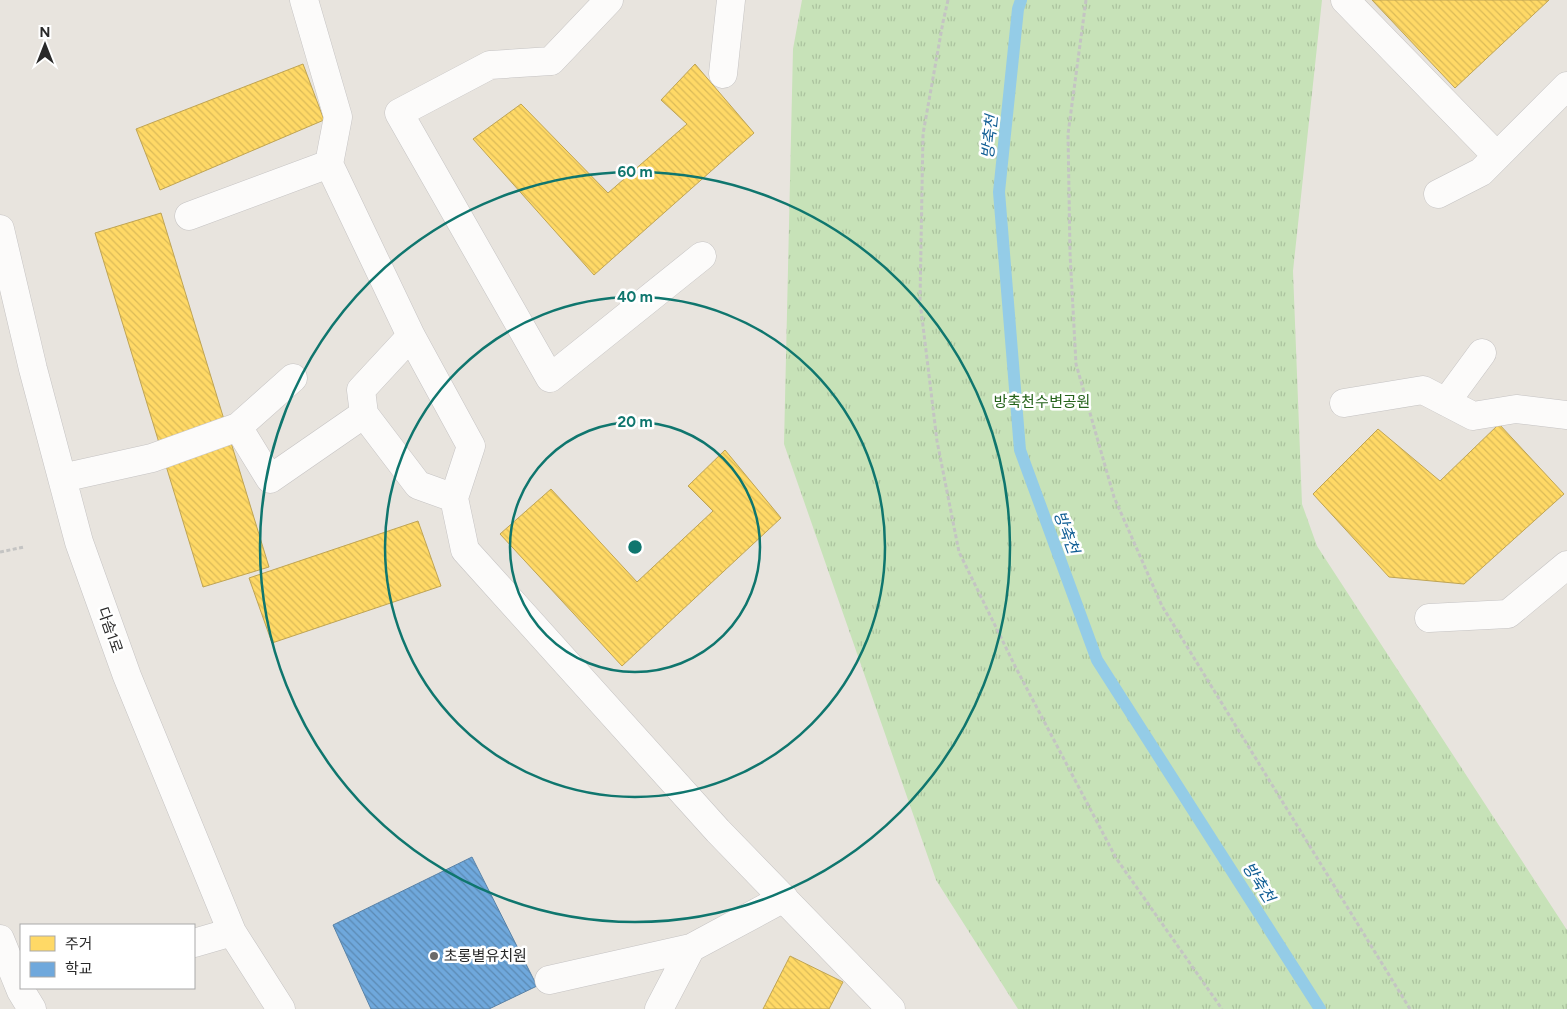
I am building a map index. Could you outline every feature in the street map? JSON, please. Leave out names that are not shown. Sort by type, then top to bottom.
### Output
[{"type":"street","points":[[304,0],[338,118],[329,164],[411,336],[471,446],[454,498],[465,550],[718,831],[784,898],[877,1003]]},
{"type":"street","points":[[609,0],[551,61],[490,65],[399,113],[550,378],[702,256]]},
{"type":"street","points":[[723,74],[731,0]]},
{"type":"street","points":[[1345,0],[1497,156]]},
{"type":"street","points":[[1438,194],[1481,172],[1567,86]]},
{"type":"street","points":[[189,216],[329,164]]},
{"type":"street","name":"다솜1로","points":[[0,229],[33,368],[79,542],[127,676],[232,932],[281,1009]]},
{"type":"street","points":[[411,336],[361,390],[364,414],[418,485],[454,498]]},
{"type":"street","points":[[1446,402],[1482,353]]},
{"type":"street","points":[[62,478],[152,458],[238,427],[293,378]]},
{"type":"street","points":[[1344,403],[1423,390],[1472,416],[1516,410],[1567,415]]},
{"type":"street","points":[[238,427],[270,480],[364,414]]},
{"type":"street","points":[[1429,618],[1508,614],[1567,565]]},
{"type":"street","points":[[549,980],[691,948],[784,898]]},
{"type":"street","points":[[195,943],[232,932]]},
{"type":"street","points":[[0,938],[22,996]]},
{"type":"street","points":[[659,1009],[691,948]]},
{"type":"path","points":[[948,0],[923,134],[920,301],[937,441],[958,552],[1014,666],[1116,858],[1222,1009]]},
{"type":"path","points":[[1086,0],[1068,134],[1070,253],[1076,364],[1114,497],[1162,606],[1410,1009]]},
{"type":"path","points":[[0,552],[24,547]]},
{"type":"green space","name":"방축천수변공원","points":[[802,0],[1322,0],[1293,271],[1302,504],[1317,546],[1567,930],[1567,1009],[1018,1009],[936,880],[784,444],[793,49]]},
{"type":"building: 주거","points":[[1372,0],[1549,0],[1455,88]]},
{"type":"building: 주거","points":[[303,64],[324,120],[160,190],[136,129]]},
{"type":"building: 주거","points":[[695,64],[754,133],[594,275],[473,139],[521,104],[608,193],[687,124],[661,100]]},
{"type":"building: 주거","points":[[161,213],[269,567],[203,587],[95,233]]},
{"type":"building: 주거","points":[[1499,424],[1564,494],[1464,584],[1389,577],[1313,494],[1378,429],[1440,481]]},
{"type":"building: 주거","points":[[725,450],[781,518],[622,666],[500,534],[551,489],[637,582],[713,511],[688,486]]},
{"type":"building: 주거","points":[[418,521],[441,586],[272,643],[249,578]]},
{"type":"building: 주거","points":[[790,956],[843,982],[829,1009],[763,1009]]},
{"type":"building: 학교","name":"초롱별유치원","points":[[472,857],[537,986],[489,1009],[371,1009],[333,925]]},
{"type":"waterway","name":"방축천","points":[[1021,0],[1018,9],[999,192],[1020,450],[1097,660],[1320,1009]]},
{"type":"place","name":"초롱별유치원","points":[[434,956]]}]
